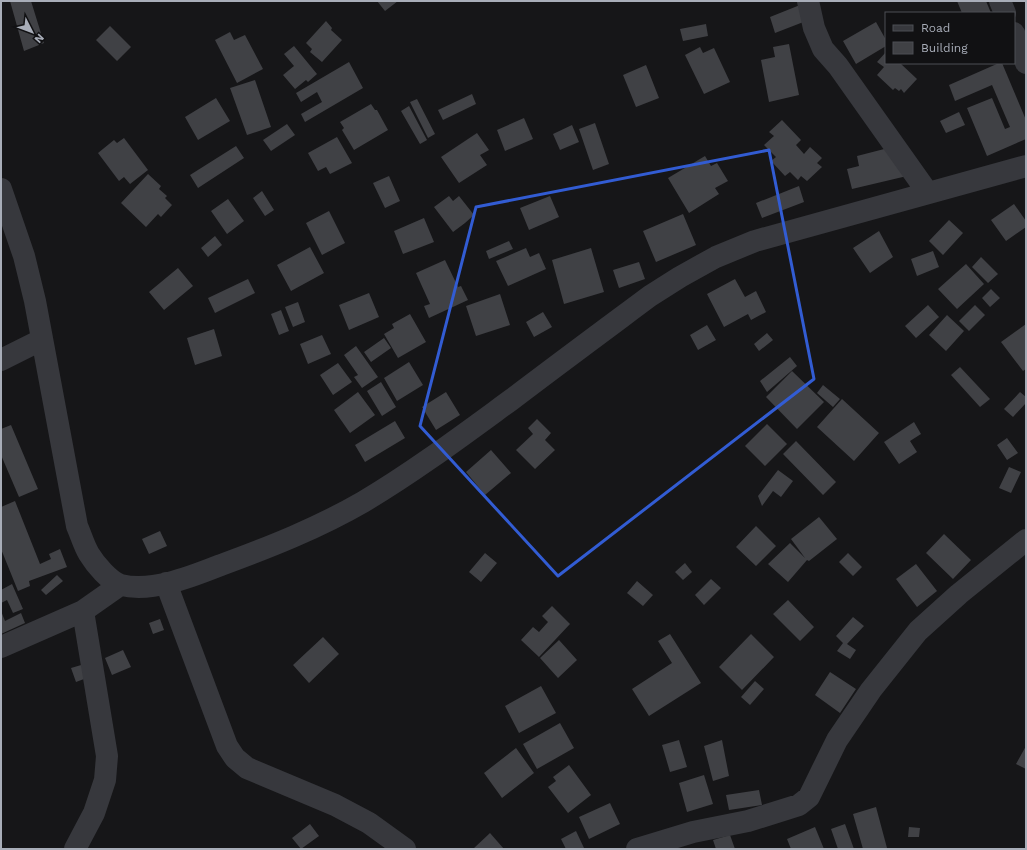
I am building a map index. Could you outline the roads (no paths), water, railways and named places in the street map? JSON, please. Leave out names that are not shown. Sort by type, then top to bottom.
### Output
[{"type":"street","points":[[808,1],[814,28],[823,50],[838,66],[928,193]]},
{"type":"street","points":[[1000,1],[1005,12]]},
{"type":"street","points":[[1015,36],[1026,63]]},
{"type":"street","points":[[1,189],[24,256],[35,300],[77,526],[89,554],[105,574],[120,585],[142,588],[194,576],[269,547],[311,530],[362,502],[414,470],[650,296],[716,257],[756,241],[1026,166]]},
{"type":"street","points":[[1,360],[42,340]]},
{"type":"street","points":[[637,849],[693,832],[748,821],[799,805],[809,797],[837,740],[858,709],[871,690],[918,631],[959,594],[1026,540]]},
{"type":"street","points":[[166,583],[227,746],[235,758],[247,768],[335,805],[369,823],[405,849]]},
{"type":"street","points":[[1,646],[83,611],[120,585]]},
{"type":"street","points":[[75,849],[94,813],[105,780],[108,756],[83,611]]}]
